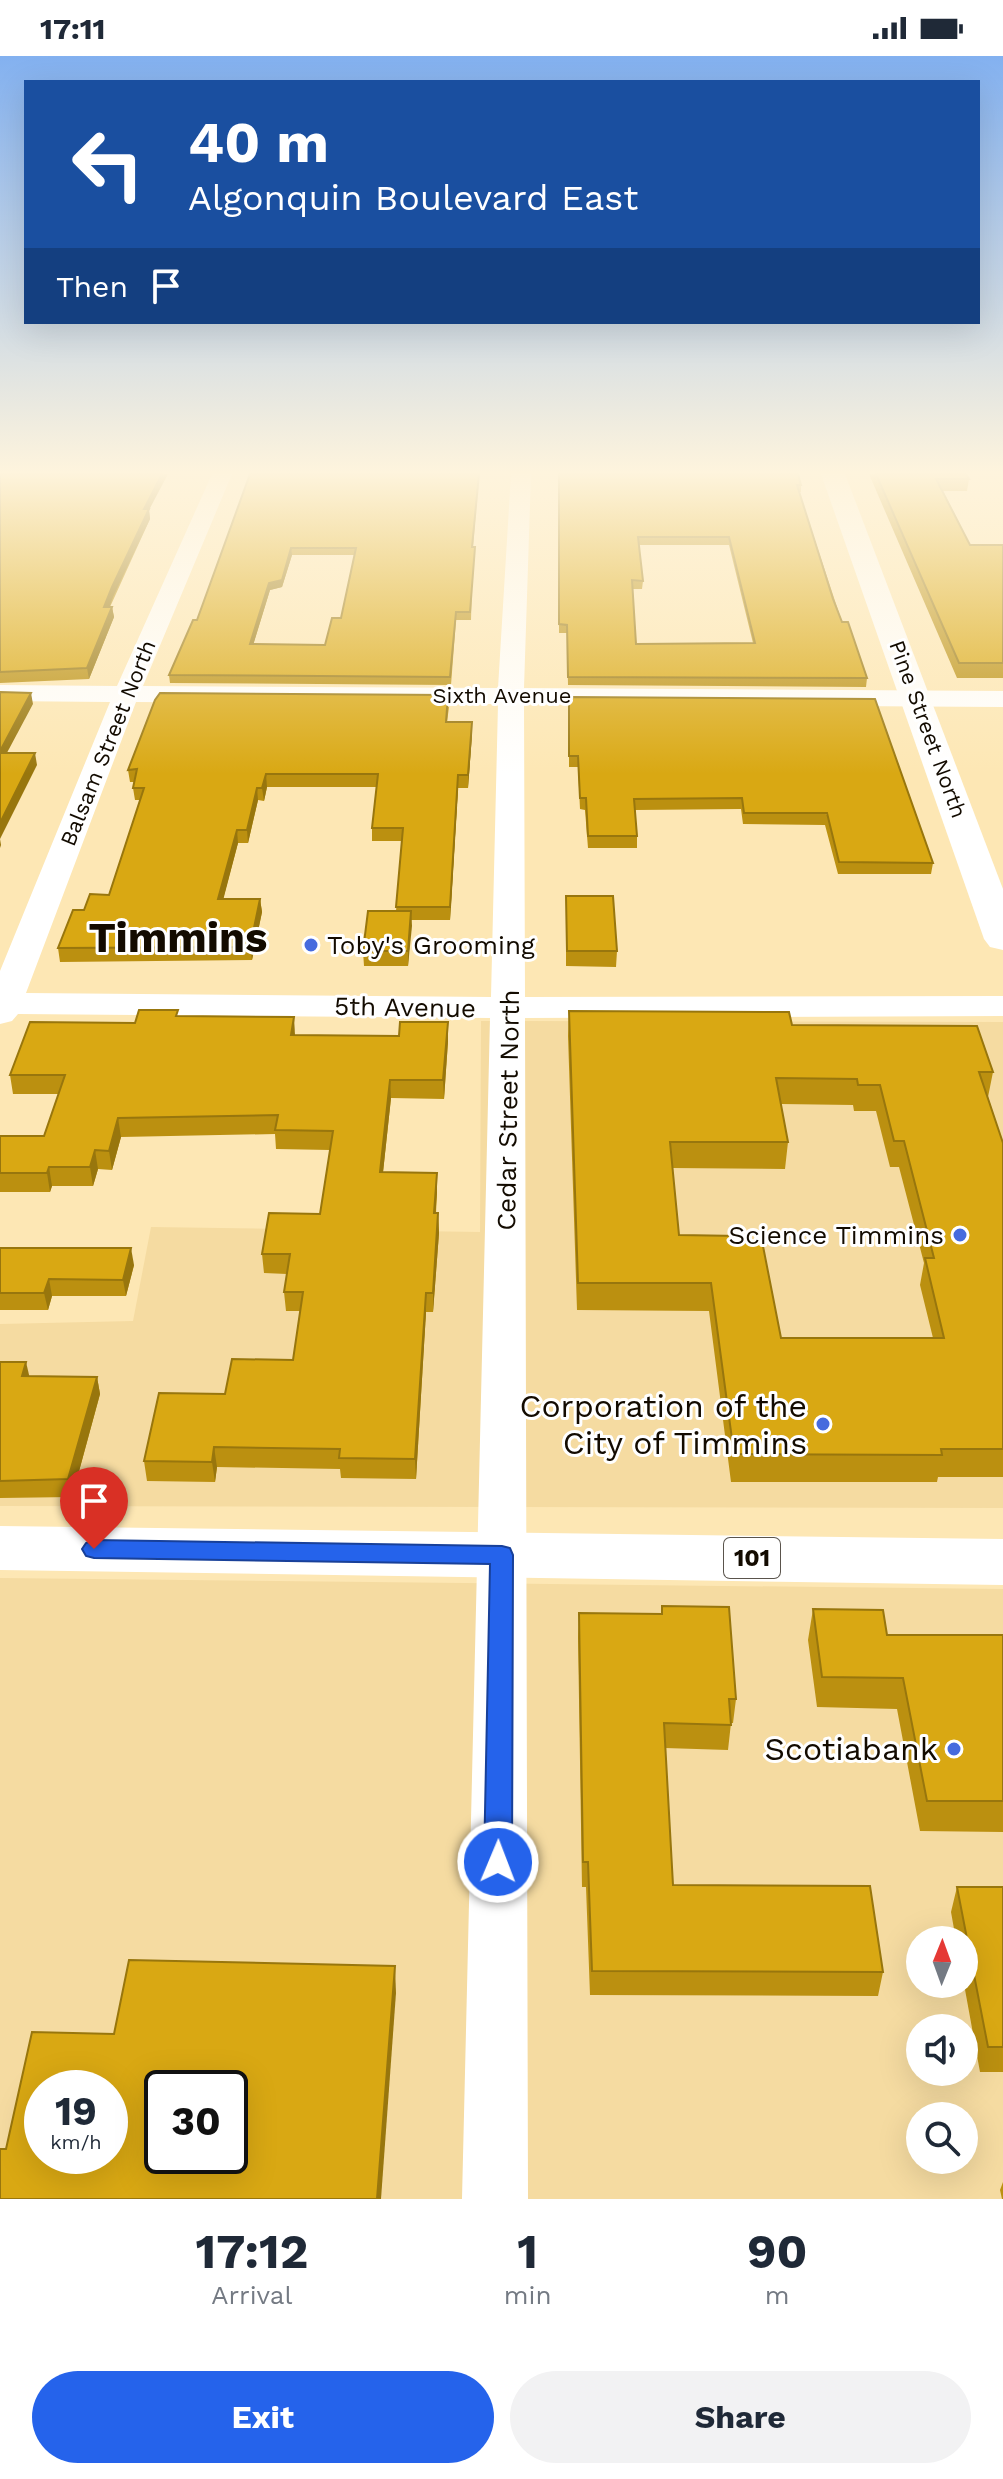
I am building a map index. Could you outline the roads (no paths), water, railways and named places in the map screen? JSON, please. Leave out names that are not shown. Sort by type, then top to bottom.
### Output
[{"type":"street","name":"Balsam Street North","points":[[2,1007],[127,692],[178,574]]},
{"type":"street","name":"Cedar Street North","points":[[495,2199],[511,695],[516,574]]},
{"type":"street","name":"Pine Street North","points":[[871,574],[1003,939]]},
{"type":"street","name":"Sixth Avenue","points":[[0,693],[1003,699]]},
{"type":"street","name":"5th Avenue","points":[[2,1007],[1003,1006]]},
{"type":"street","name":"101","points":[[0,1548],[1003,1562]]},
{"type":"place","name":"Toby's Grooming","points":[[311,945]]},
{"type":"place","name":"Science Timmins","points":[[960,1235]]},
{"type":"place","name":"Corporation of the City of Timmins","points":[[823,1424]]},
{"type":"place","name":"Scotiabank","points":[[954,1749]]},
{"type":"district","name":"Timmins","points":[[178,937]]}]
